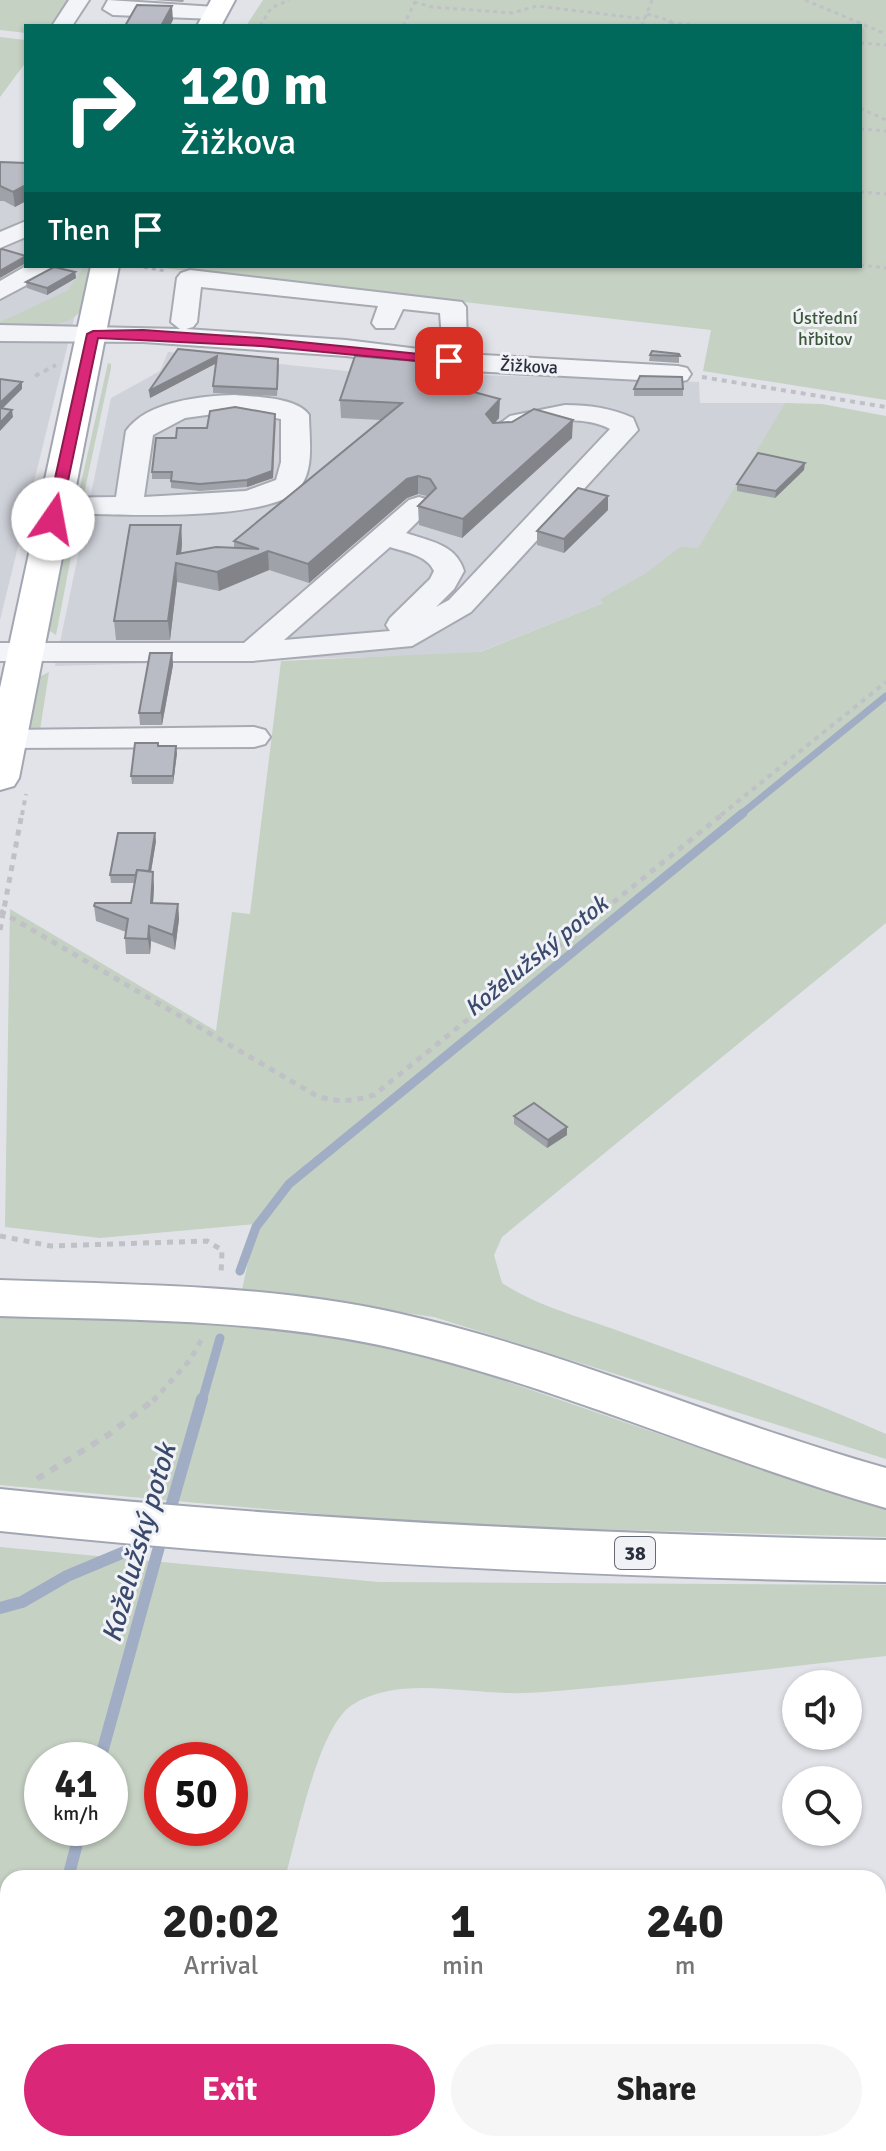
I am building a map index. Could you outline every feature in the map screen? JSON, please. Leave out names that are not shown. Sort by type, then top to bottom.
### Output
[{"type":"main road","points":[[0,778],[8,740],[12,653],[56,504],[105,268]]},
{"type":"main road","points":[[14,1296],[280,1312],[397,1331],[517,1366],[759,1449],[886,1488]]},
{"type":"main road","name":"38","points":[[17,1495],[203,1530],[585,1552],[886,1561]]},
{"type":"street","points":[[63,24],[79,0]]},
{"type":"street","points":[[75,24],[90,0]]},
{"type":"street","points":[[111,12],[216,13]]},
{"type":"street","points":[[0,291],[40,268]]},
{"type":"street","points":[[184,322],[190,278],[239,309],[295,289],[453,307],[454,349]]},
{"type":"street","points":[[291,332],[295,289]]},
{"type":"street","points":[[345,334],[346,295]]},
{"type":"street","points":[[375,352],[393,300]]},
{"type":"street","name":"Žižkova","points":[[0,333],[158,335],[472,363],[678,374]]},
{"type":"street","points":[[56,504],[129,504],[238,503],[283,490],[293,477],[295,415],[277,408],[248,405],[188,406],[159,416],[140,431],[129,504]]},
{"type":"street","points":[[12,653],[252,652],[401,639],[460,606],[624,430],[623,424],[605,417],[548,414],[523,418],[503,432]]},
{"type":"street","points":[[252,652],[279,625],[419,506]]},
{"type":"street","points":[[378,643],[399,627],[443,583],[449,571],[446,561],[432,551],[386,536]]},
{"type":"street","points":[[8,740],[254,737]]},
{"type":"path","points":[[261,24],[271,8],[289,0]]},
{"type":"path","points":[[405,0],[432,7],[512,13],[537,6],[645,19]]},
{"type":"path","points":[[534,0],[537,6]]},
{"type":"path","points":[[643,24],[652,0]]},
{"type":"path","points":[[805,0],[857,24]]},
{"type":"path","points":[[404,24],[415,1]]},
{"type":"path","points":[[647,14],[668,18],[668,24]]},
{"type":"path","points":[[862,26],[886,34]]},
{"type":"path","points":[[862,43],[886,45]]},
{"type":"path","points":[[862,109],[886,120]]},
{"type":"path","points":[[862,129],[886,131]]},
{"type":"path","points":[[862,192],[886,194]]},
{"type":"path","points":[[862,265],[886,268]]},
{"type":"path","points":[[678,374],[886,407]]},
{"type":"path","points":[[0,930],[1,911],[317,1096],[332,1103],[350,1103],[374,1095],[886,682]]},
{"type":"path","points":[[0,1236],[25,1242],[76,1246],[207,1241],[222,1250],[221,1279]]},
{"type":"path","points":[[17,1495],[159,1397],[189,1363],[207,1329]]},
{"type":"shaded area","points":[[0,174],[24,175],[24,268],[87,268],[0,620]]},
{"type":"shaded area","points":[[168,352],[346,371],[699,382],[700,403],[785,403],[692,559],[676,574],[474,654],[55,666],[111,398],[160,371]]},
{"type":"green space","points":[[0,0],[72,0],[56,24],[24,24],[24,33],[0,30]]},
{"type":"green space","name":"Ústřední hřbitov","points":[[263,0],[886,0],[886,400],[703,371],[711,330],[163,268],[862,268],[862,24],[247,24]]},
{"type":"green space","points":[[0,37],[24,40],[24,65],[0,97]]},
{"type":"green space","points":[[84,268],[92,268],[81,310],[66,322],[44,326],[0,325],[0,322],[67,291]]},
{"type":"green space","points":[[108,363],[111,368],[84,494],[79,492]]},
{"type":"green space","points":[[785,403],[822,404],[886,416],[886,923],[502,1237],[494,1255],[502,1283],[517,1292],[563,1312],[758,1382],[886,1434],[886,1459],[434,1317],[242,1290],[256,1224],[100,1238],[5,1227],[10,909],[216,1031],[232,912],[250,914],[281,661],[480,652],[603,603],[600,599],[645,574],[680,547],[698,548]]},
{"type":"green space","points":[[80,510],[56,635],[47,629],[68,515]]},
{"type":"green space","points":[[49,672],[40,730],[28,729],[37,678]]},
{"type":"green space","points":[[0,1311],[242,1323],[367,1341],[450,1362],[772,1473],[886,1505],[886,1537],[440,1525],[0,1485]]},
{"type":"green space","points":[[0,1547],[379,1582],[886,1585],[886,1656],[552,1691],[515,1693],[427,1688],[388,1691],[352,1705],[340,1717],[319,1759],[287,1870],[0,1870]]},
{"type":"building","points":[[137,5],[172,6],[162,24],[126,24]]},
{"type":"building","points":[[0,162],[24,163],[24,186],[13,192],[0,186]]},
{"type":"building","points":[[0,250],[24,255],[24,257],[0,271]]},
{"type":"building","points":[[52,268],[75,272],[47,288],[26,282]]},
{"type":"building","points":[[178,349],[278,359],[277,389],[213,386],[217,356],[149,391]]},
{"type":"building","points":[[652,351],[679,354],[680,356],[650,355]]},
{"type":"building","points":[[355,356],[427,362],[425,379],[500,399],[486,414],[493,423],[512,422],[534,409],[573,420],[463,519],[418,506],[436,488],[430,479],[418,476],[407,479],[308,564],[268,551],[217,572],[176,563],[168,621],[114,621],[130,525],[181,525],[177,554],[216,547],[259,549],[234,541],[402,403],[340,400]]},
{"type":"building","points":[[640,376],[682,377],[683,389],[634,389]]},
{"type":"building","points":[[0,379],[22,382],[0,403]]},
{"type":"building","points":[[235,407],[275,414],[272,471],[247,480],[200,484],[171,481],[172,472],[152,472],[156,438],[176,438],[177,428],[207,428],[210,411]]},
{"type":"building","points":[[0,408],[12,410],[0,423]]},
{"type":"building","points":[[758,453],[805,463],[776,491],[737,484]]},
{"type":"building","points":[[578,488],[608,496],[564,539],[537,531]]},
{"type":"building","points":[[150,653],[172,653],[161,713],[139,713]]},
{"type":"building","points":[[135,743],[176,746],[173,776],[131,776]]},
{"type":"building","points":[[118,833],[155,833],[149,871],[137,870],[136,875],[110,875]]},
{"type":"building","points":[[137,870],[153,872],[151,903],[178,904],[173,935],[149,926],[148,939],[125,938],[128,919],[94,906],[95,903],[131,903]]},
{"type":"building","points":[[534,1103],[567,1127],[548,1140],[514,1116]]},
{"type":"waterway","name":"Koželužský potok","points":[[740,815],[886,696]]},
{"type":"waterway","name":"Koželužský potok","points":[[240,1271],[256,1227],[289,1184],[743,813]]},
{"type":"waterway","name":"Koželužský potok","points":[[202,1401],[220,1338]]},
{"type":"waterway","name":"Koželužský potok","points":[[169,1514],[202,1399]]},
{"type":"waterway","name":"Koželužský potok","points":[[105,1742],[162,1536]]},
{"type":"waterway","points":[[0,1608],[22,1602],[67,1576],[153,1540]]},
{"type":"waterway","name":"Koželužský potok","points":[[70,1870],[76,1846]]},
{"type":"route","points":[[53,519],[93,334],[143,334],[346,348],[449,361]]}]
